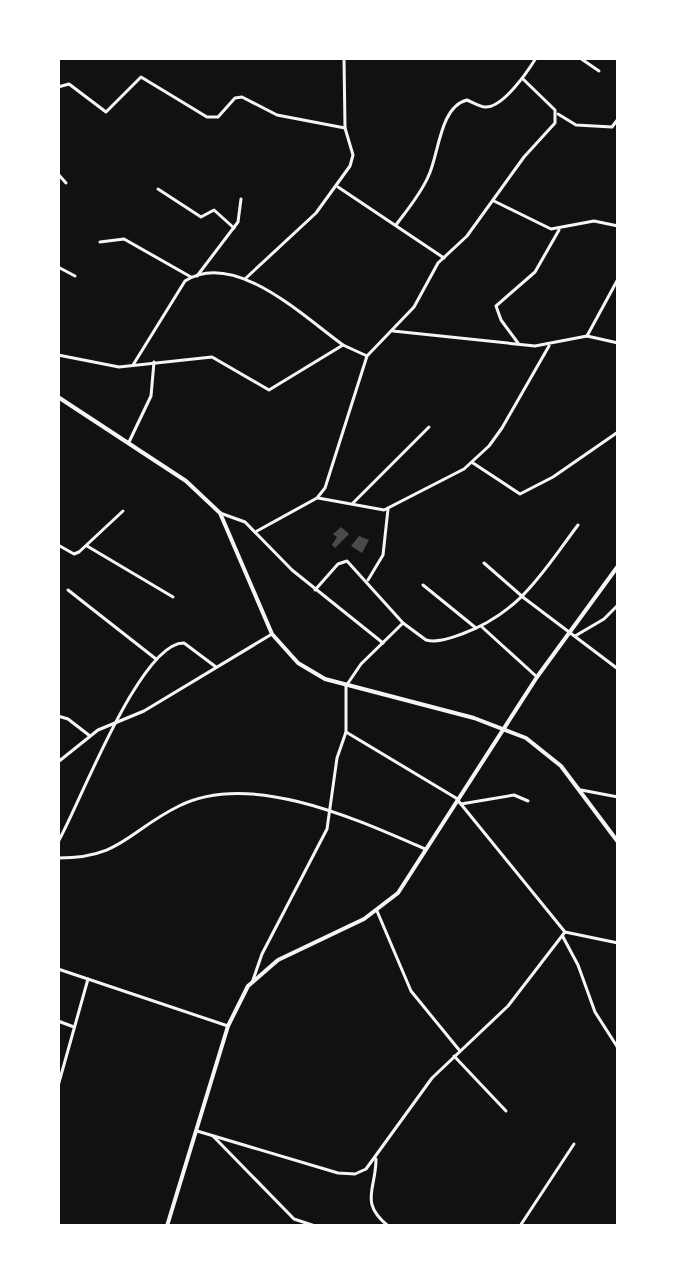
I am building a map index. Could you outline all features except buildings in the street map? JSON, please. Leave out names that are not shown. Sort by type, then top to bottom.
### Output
[{"type":"street","points":[[245,279],[316,213],[338,187],[353,155],[345,128],[344,58]]},
{"type":"street","points":[[396,225],[430,176],[445,125],[459,103],[467,100],[488,107],[523,79],[536,58]]},
{"type":"street","points":[[580,58],[599,71]]},
{"type":"street","points":[[58,87],[69,84],[106,112],[143,77],[207,117],[218,117],[235,98],[242,97],[277,115],[345,128]]},
{"type":"street","points":[[523,79],[557,113],[583,126],[612,127],[618,119]]},
{"type":"street","points":[[257,531],[317,498],[325,488],[348,406],[367,356],[414,307],[444,258],[467,236],[524,157],[555,123],[557,113]]},
{"type":"street","points":[[58,174],[66,183]]},
{"type":"street","points":[[338,187],[444,258]]},
{"type":"street","points":[[158,189],[201,217],[214,210],[234,228]]},
{"type":"street","points":[[133,365],[185,281],[194,276],[234,228],[241,214],[241,199]]},
{"type":"street","points":[[494,201],[559,230],[594,221],[618,226]]},
{"type":"street","points":[[519,343],[501,320],[496,306],[535,272],[559,230]]},
{"type":"street","points":[[100,242],[124,239],[194,276],[233,275],[245,279],[343,345],[367,356]]},
{"type":"street","points":[[58,267],[75,276]]},
{"type":"street","points":[[587,336],[618,279]]},
{"type":"street","points":[[391,331],[549,346],[587,336],[618,343]]},
{"type":"street","points":[[58,355],[108,366],[212,357],[269,390],[307,370],[343,345]]},
{"type":"street","points":[[317,498],[374,511],[388,509],[427,491],[473,463],[502,428],[549,346]]},
{"type":"street","points":[[129,442],[147,409],[154,362]]},
{"type":"street","points":[[58,397],[186,481],[220,513],[245,522],[257,531],[315,590],[383,643]]},
{"type":"street","points":[[352,505],[429,427]]},
{"type":"street","points":[[473,463],[520,494],[553,477],[618,432]]},
{"type":"street","points":[[368,580],[383,555],[388,509]]},
{"type":"street","points":[[58,545],[74,554],[87,546],[123,511]]},
{"type":"street","points":[[220,513],[272,634],[285,651],[311,673],[346,686],[503,727],[545,751],[581,790],[618,842]]},
{"type":"street","points":[[315,590],[342,561],[354,565],[403,623],[432,642],[482,627],[524,598],[578,525]]},
{"type":"street","points":[[87,546],[173,597]]},
{"type":"street","points":[[484,563],[524,598],[618,669]]},
{"type":"street","points":[[253,980],[287,955],[377,911],[398,893],[503,727],[618,566]]},
{"type":"street","points":[[423,585],[476,628]]},
{"type":"street","points":[[68,590],[157,660]]},
{"type":"street","points":[[575,636],[604,619],[618,605]]},
{"type":"street","points":[[167,1226],[228,1026],[253,980],[262,954],[323,843],[331,811],[337,758],[346,732],[346,686],[361,664],[403,623]]},
{"type":"street","points":[[482,627],[537,677]]},
{"type":"street","points":[[58,762],[90,736],[144,711],[272,634]]},
{"type":"street","points":[[58,842],[124,703],[157,660],[175,644],[184,643],[216,667]]},
{"type":"street","points":[[58,716],[68,719],[90,736]]},
{"type":"street","points":[[346,732],[456,798],[564,934],[595,1012],[618,1048]]},
{"type":"street","points":[[581,790],[618,797]]},
{"type":"street","points":[[58,858],[105,853],[170,811],[210,796],[249,795],[331,811],[425,849]]},
{"type":"street","points":[[461,804],[514,795],[528,801]]},
{"type":"street","points":[[377,911],[411,991],[460,1051]]},
{"type":"street","points":[[564,934],[618,943]]},
{"type":"street","points":[[388,1226],[376,1214],[369,1200],[376,1159],[400,1118],[454,1056],[508,1006],[564,934]]},
{"type":"street","points":[[58,969],[228,1026]]},
{"type":"street","points":[[58,1086],[88,979]]},
{"type":"street","points":[[58,1021],[74,1027]]},
{"type":"street","points":[[454,1056],[506,1111]]},
{"type":"street","points":[[195,1131],[338,1173],[355,1174],[376,1159]]},
{"type":"street","points":[[213,1136],[294,1219],[315,1226]]},
{"type":"street","points":[[520,1226],[574,1144]]}]
